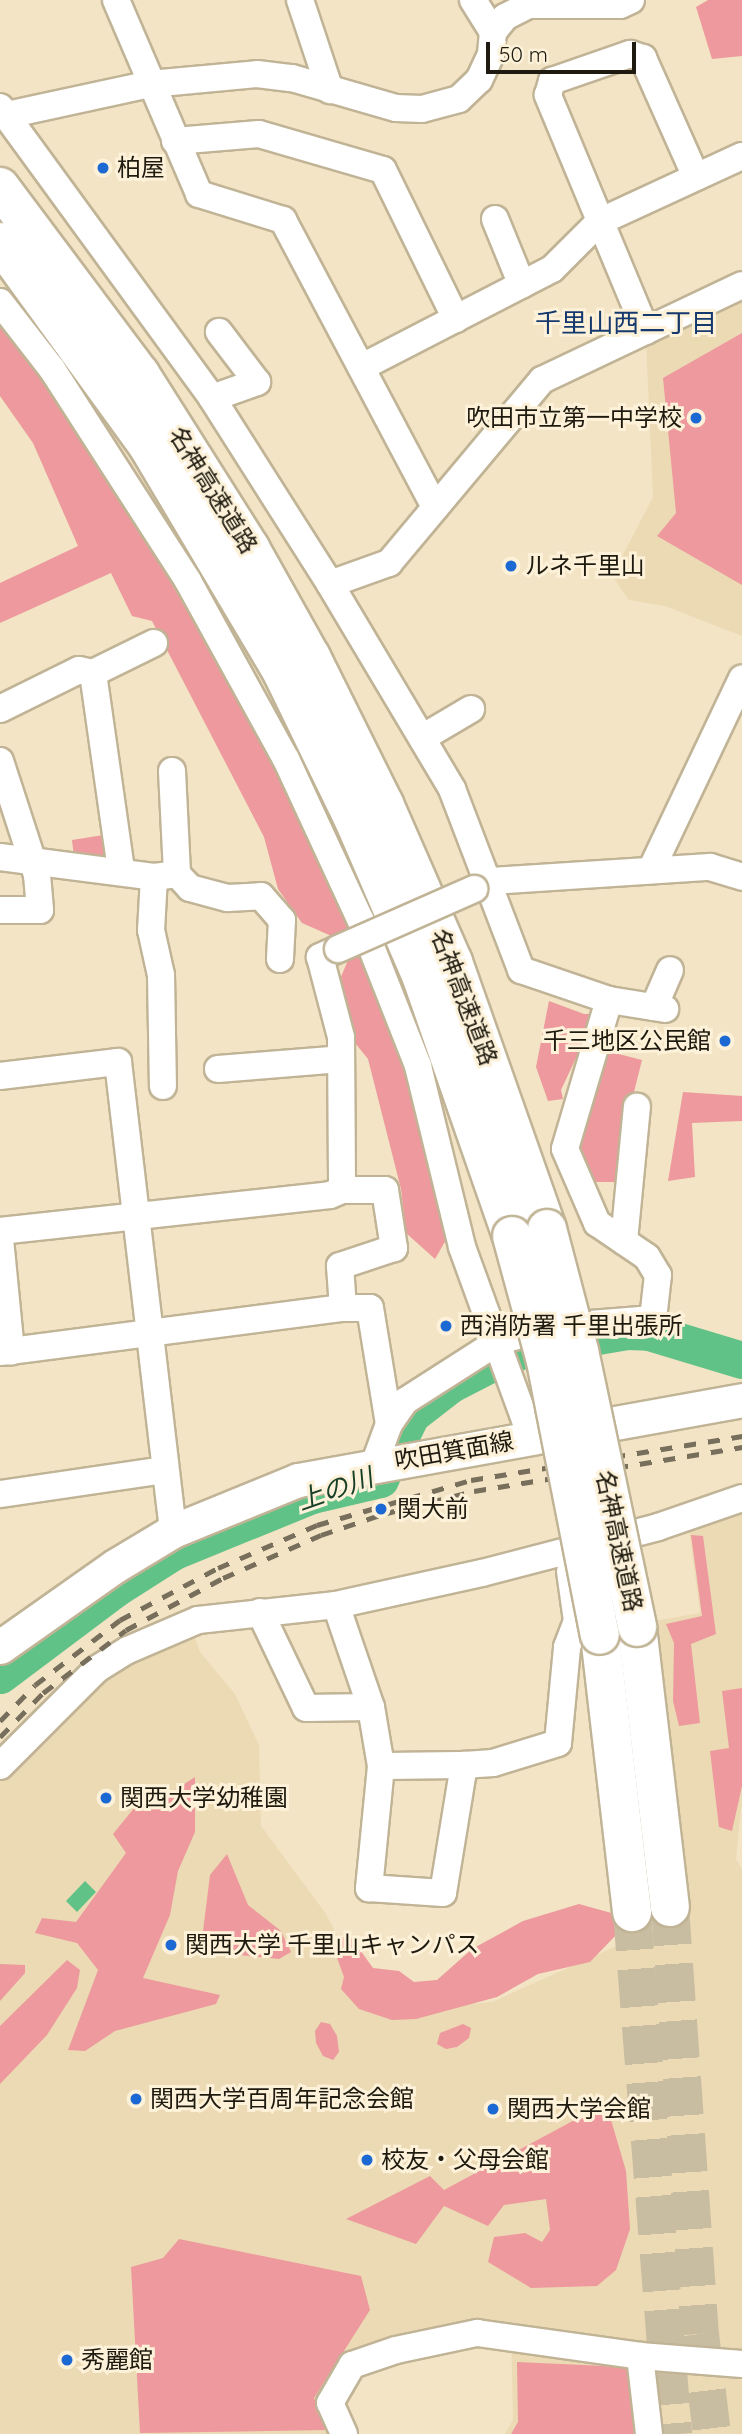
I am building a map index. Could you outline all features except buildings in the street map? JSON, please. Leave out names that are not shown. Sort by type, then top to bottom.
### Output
[{"type":"highway","name":"名神高速道路","points":[[0,187],[139,374],[250,548],[311,657],[384,804],[453,962],[529,1232],[546,1361],[600,1635],[632,1912]]},
{"type":"highway","name":"名神高速道路","points":[[0,242],[148,446],[282,672],[353,818],[579,1351],[637,1627],[670,1908]]},
{"type":"main road","name":"吹田箕面線","points":[[2,1640],[173,1531],[298,1480],[742,1400]]},
{"type":"street","points":[[116,0],[199,194],[283,220],[435,507]]},
{"type":"street","points":[[300,0],[330,90]]},
{"type":"street","points":[[473,0],[493,32]]},
{"type":"street","points":[[623,2],[529,5],[505,17],[493,32],[491,54],[480,80],[459,99],[422,109],[396,108],[257,74],[150,84],[3,111],[212,398],[330,584],[452,789],[483,885],[503,919],[521,970],[609,1000],[660,1008],[670,970]]},
{"type":"street","points":[[646,331],[548,95],[552,81],[630,54],[643,58],[696,177]]},
{"type":"street","points":[[175,141],[259,134],[383,170],[456,319]]},
{"type":"street","points":[[362,367],[552,269],[599,222],[742,156]]},
{"type":"street","points":[[495,219],[522,285]]},
{"type":"street","points":[[330,584],[389,563],[542,380],[742,285]]},
{"type":"street","points":[[0,302],[52,369],[188,581],[286,759],[361,920],[418,1066],[462,1247],[503,1353],[531,1437]]},
{"type":"street","points":[[212,398],[257,382],[219,332]]},
{"type":"street","points":[[0,709],[79,670],[93,673],[154,643]]},
{"type":"street","points":[[93,673],[121,870]]},
{"type":"street","points":[[651,870],[742,678]]},
{"type":"street","points":[[422,738],[471,709]]},
{"type":"street","points":[[0,761],[33,861],[40,910],[0,910]]},
{"type":"street","points":[[157,1071],[161,975],[150,930],[165,876],[172,771]]},
{"type":"street","points":[[0,857],[165,876],[190,888],[229,898],[261,896],[282,920],[275,949]]},
{"type":"street","points":[[342,1190],[341,1037],[320,957],[483,885],[710,867],[742,877]]},
{"type":"street","points":[[388,1424],[405,1401],[432,1381],[503,1353],[552,1327],[653,1320],[658,1275],[647,1257],[597,1223],[565,1149],[609,1000]]},
{"type":"street","points":[[218,1069],[341,1059]]},
{"type":"street","points":[[0,1076],[118,1062],[173,1531]]},
{"type":"street","points":[[624,1241],[637,1107]]},
{"type":"street","points":[[0,1231],[330,1195],[342,1190],[385,1190],[394,1248],[340,1266],[343,1308]]},
{"type":"street","points":[[0,1239],[6,1352],[343,1308],[370,1308],[388,1424],[384,1463]]},
{"type":"street","points":[[0,1494],[164,1470]]},
{"type":"street","points":[[0,1766],[72,1691],[128,1650],[198,1620],[336,1605],[567,1552],[742,1498]]},
{"type":"street","points":[[382,1766],[493,1763],[558,1743],[566,1647],[577,1621],[567,1552]]},
{"type":"street","points":[[336,1605],[371,1707],[382,1766],[369,1888],[443,1893],[464,1765]]},
{"type":"street","points":[[260,1612],[306,1708],[371,1707]]},
{"type":"street","points":[[344,2434],[330,2403],[352,2365],[396,2350],[477,2333],[640,2356],[742,2364]]},
{"type":"street","points":[[640,2356],[649,2434]]},
{"type":"shaded area","points":[[708,0],[742,0],[742,56],[712,59],[696,7]]},
{"type":"shaded area","name":"吹田市立第一中学校","points":[[742,294],[742,636],[665,606],[629,600],[612,576],[653,497],[646,340]]},
{"type":"shaded area","points":[[0,322],[39,372],[174,587],[276,763],[354,931],[336,938],[302,923],[278,889],[264,837],[152,621],[132,616],[111,573],[0,623],[0,583],[78,546],[33,443],[0,396]]},
{"type":"shaded area","points":[[742,333],[742,585],[657,536],[676,513],[663,378]]},
{"type":"shaded area","points":[[110,834],[107,860],[74,857],[72,840]]},
{"type":"shaded area","points":[[363,954],[407,1072],[446,1240],[435,1259],[406,1233],[401,1189],[368,1059],[351,1038],[337,986],[349,958]]},
{"type":"shaded area","points":[[549,1001],[584,1014],[597,1014],[584,1059],[576,1058],[561,1090],[563,1099],[548,1101],[536,1067]]},
{"type":"shaded area","points":[[603,1050],[642,1060],[627,1120],[620,1182],[590,1182],[574,1143]]},
{"type":"shaded area","points":[[683,1092],[742,1096],[742,1121],[692,1123],[695,1177],[668,1181]]},
{"type":"shaded area","name":"関西大学 千里山キャンパス","points":[[742,1506],[742,1799],[736,1859],[742,1869],[742,2434],[505,2434],[513,2420],[511,2330],[349,2355],[337,2434],[0,2434],[0,1777],[101,1676],[192,1630],[200,1652],[235,1694],[259,1745],[261,1826],[326,1914],[358,1975],[445,2006],[492,2002],[690,1913],[654,1621],[700,1613],[688,1522]]},
{"type":"shaded area","points":[[691,1535],[703,1536],[716,1634],[691,1644],[700,1723],[679,1726],[673,1701],[674,1643],[666,1624],[702,1616]]},
{"type":"shaded area","points":[[742,1688],[742,1786],[732,1831],[719,1827],[710,1751],[729,1748],[722,1691]]},
{"type":"shaded area","points":[[195,1777],[195,1832],[178,1871],[170,1915],[143,1978],[220,1995],[216,2004],[115,2031],[85,2051],[68,2050],[98,1970],[77,1943],[35,1933],[42,1918],[76,1922],[126,1853],[113,1834],[148,1791],[167,1795]]},
{"type":"shaded area","points":[[227,1854],[248,1905],[281,1931],[291,1952],[279,1959],[220,1953],[203,1931],[210,1875]]},
{"type":"shaded area","points":[[85,1881],[96,1892],[77,1912],[66,1901]]},
{"type":"shaded area","points":[[579,1904],[615,1914],[618,1933],[590,1962],[538,1974],[497,1997],[416,2019],[392,2020],[359,2009],[341,1989],[344,1977],[330,1939],[350,1936],[373,1968],[399,1971],[414,1982],[437,1980],[472,1949],[523,1921]]},
{"type":"shaded area","points":[[67,1960],[80,1970],[77,1988],[47,2035],[0,2084],[0,2026]]},
{"type":"shaded area","points":[[0,1964],[25,1965],[25,1973],[0,2001]]},
{"type":"shaded area","points":[[321,2022],[330,2024],[337,2036],[339,2052],[333,2060],[323,2056],[316,2043],[315,2031]]},
{"type":"shaded area","points":[[463,2024],[471,2028],[469,2038],[457,2047],[446,2049],[437,2044],[440,2033]]},
{"type":"shaded area","points":[[595,2109],[609,2113],[626,2171],[630,2229],[616,2270],[597,2286],[531,2288],[488,2262],[494,2237],[525,2233],[542,2242],[550,2230],[546,2199],[504,2205],[488,2226],[444,2206],[416,2244],[346,2219],[430,2176],[444,2190]]},
{"type":"shaded area","points":[[179,2239],[361,2276],[370,2310],[314,2398],[327,2430],[140,2433],[131,2267],[163,2258]]},
{"type":"shaded area","points":[[517,2362],[627,2367],[634,2434],[511,2434],[518,2422]]},
{"type":"waterway","name":"上の川","points":[[0,1675],[116,1588],[174,1551],[312,1495],[380,1479],[411,1415],[451,1384],[494,1362],[527,1348],[626,1331],[649,1332],[742,1360]]},
{"type":"tunnel","points":[[670,1907],[700,2334],[712,2434]]},
{"type":"tunnel","points":[[632,1912],[673,2434]]},
{"type":"railway","points":[[0,1721],[35,1685],[120,1620],[218,1568],[317,1525],[471,1480],[742,1436]]},
{"type":"railway","points":[[0,1737],[43,1693],[126,1630],[223,1578],[321,1535],[383,1514],[474,1491],[742,1447]]},
{"type":"place","name":"柏屋","points":[[103,168]]},
{"type":"place","name":"吹田市立第一中学校","points":[[696,418]]},
{"type":"place","name":"ルネ千里山","points":[[511,566]]},
{"type":"place","name":"千三地区公民館","points":[[725,1041]]},
{"type":"place","name":"西消防署 千里出張所","points":[[446,1326]]},
{"type":"place","name":"関大前","points":[[381,1509]]},
{"type":"place","name":"関西大学幼稚園","points":[[106,1798]]},
{"type":"place","name":"関西大学 千里山キャンパス","points":[[171,1945]]},
{"type":"place","name":"関西大学百周年記念会館","points":[[136,2099]]},
{"type":"place","name":"関西大学会館","points":[[493,2109]]},
{"type":"place","name":"校友・父母会館","points":[[367,2160]]},
{"type":"place","name":"秀麗館","points":[[67,2360]]},
{"type":"district","name":"千里山西二丁目","points":[[626,323]]}]
